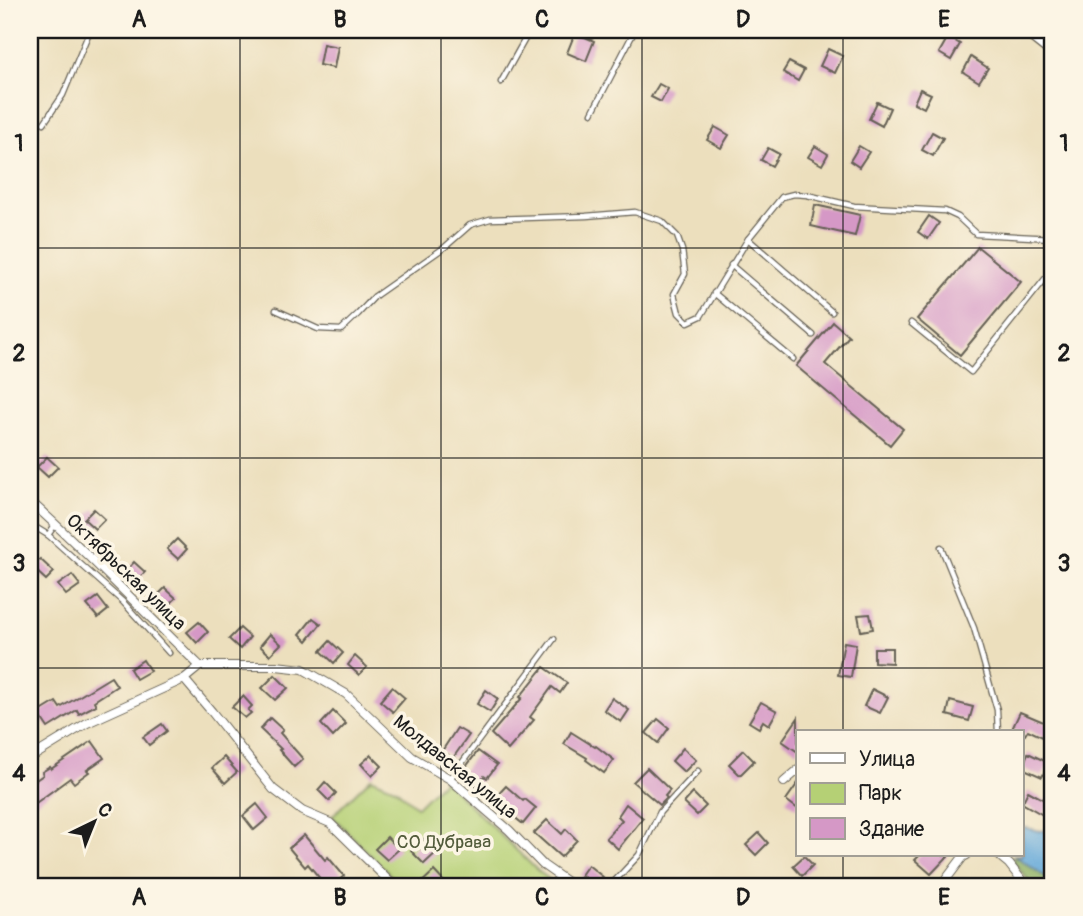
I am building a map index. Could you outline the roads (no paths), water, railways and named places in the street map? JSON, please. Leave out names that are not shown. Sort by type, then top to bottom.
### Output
[{"type":"main road","points":[[1024,30],[1053,53]]},
{"type":"street","name":"Октябрьская улица","points":[[30,501],[119,584],[200,666]]},
{"type":"street","name":"Молдавская улица","points":[[200,666],[276,666],[303,669],[346,694],[412,757],[450,779],[509,830],[543,865],[573,886]]},
{"type":"street","points":[[30,758],[87,723],[184,679],[200,666]]},
{"type":"street","points":[[184,679],[273,789],[303,811],[330,823],[394,886]]},
{"type":"street","points":[[784,782],[796,772]]},
{"type":"street","points":[[941,886],[965,856]]},
{"type":"street","points":[[999,856],[1026,886]]},
{"type":"lane","points":[[44,123],[63,95],[90,30]]},
{"type":"lane","points":[[501,82],[530,30]]},
{"type":"lane","points":[[592,113],[635,30]]},
{"type":"lane","points":[[276,310],[318,329],[341,330],[375,296],[470,225],[490,219],[635,212],[662,221],[677,236],[682,250],[685,274],[674,294],[679,313],[688,322],[701,316],[748,239],[782,197],[794,194],[854,206],[945,211],[958,217],[976,234],[1053,238]]},
{"type":"lane","points":[[748,239],[832,312]]},
{"type":"lane","points":[[731,265],[813,335]]},
{"type":"lane","points":[[911,323],[971,373],[1045,279],[1053,274]]},
{"type":"lane","points":[[714,293],[793,359]]},
{"type":"lane","points":[[30,524],[48,536],[122,602],[169,653]]},
{"type":"lane","points":[[48,536],[55,524]]},
{"type":"lane","points":[[941,547],[974,628],[996,710],[998,730]]},
{"type":"lane","points":[[450,779],[554,639]]},
{"type":"lane","points":[[610,886],[639,855],[660,812],[698,771]]},
{"type":"water","points":[[1024,827],[1040,831],[1053,830],[1053,882],[1015,856],[1024,856]]},
{"type":"park label","name":"СО Дубрава","points":[[444,842]]}]
